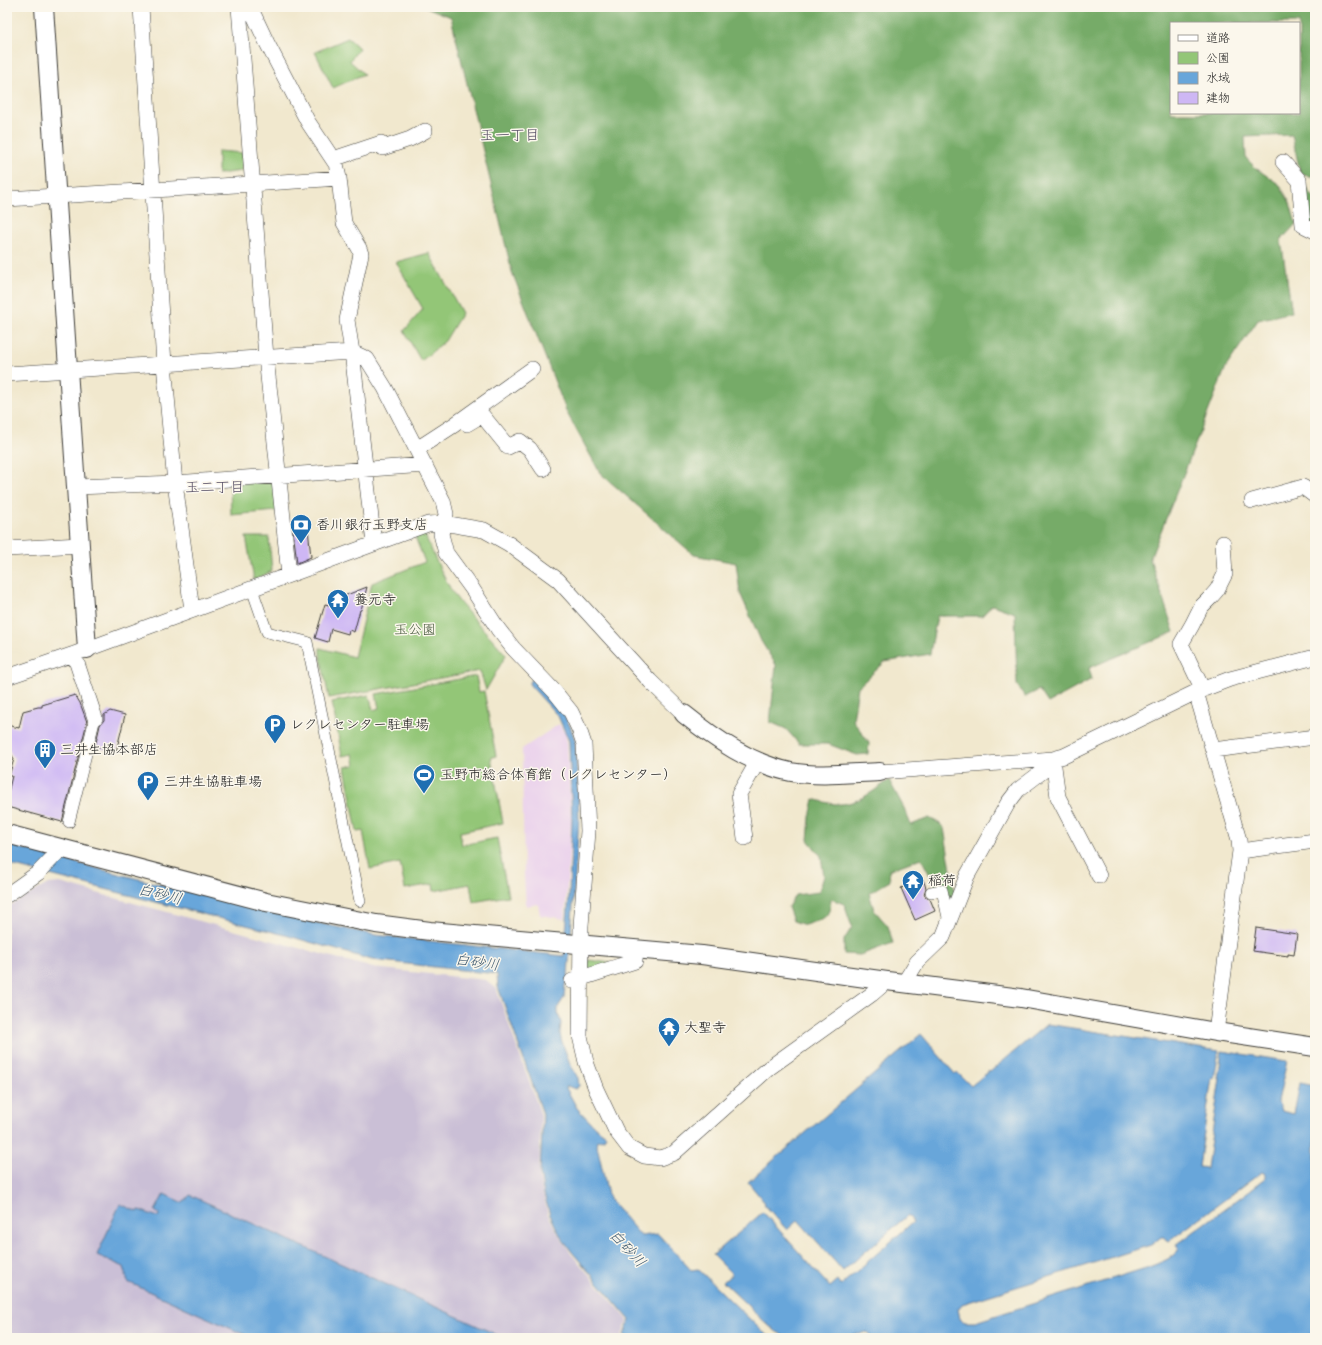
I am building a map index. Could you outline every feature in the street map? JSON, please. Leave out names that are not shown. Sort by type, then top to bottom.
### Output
[{"type":"street","points":[[44,7],[55,196],[77,487],[80,545],[81,652],[95,718],[69,822]]},
{"type":"street","points":[[142,7],[164,364],[175,483],[192,610]]},
{"type":"street","points":[[238,7],[266,357],[289,575]]},
{"type":"street","points":[[250,7],[308,122],[336,164],[344,223],[361,254],[347,320],[374,544]]},
{"type":"street","points":[[333,159],[381,143],[383,148],[410,139],[425,131]]},
{"type":"street","points":[[1284,162],[1299,180],[1303,225],[1315,231]]},
{"type":"street","points":[[7,198],[339,178]]},
{"type":"street","points":[[7,374],[352,352],[367,359],[385,388],[443,501],[446,514],[441,534],[446,553],[473,590],[498,629],[513,648],[556,692],[571,712],[579,729],[584,744],[588,831],[572,944],[580,1036],[586,1062],[596,1089],[616,1131],[629,1148],[644,1156],[660,1158],[674,1153],[769,1068],[872,994],[895,982],[943,937],[967,876],[1008,803],[1018,790],[1046,768],[1053,759]]},
{"type":"street","points":[[417,449],[532,369]]},
{"type":"street","points":[[460,420],[464,425],[482,415],[508,447],[520,441],[530,449],[543,468]]},
{"type":"street","points":[[77,487],[175,483],[425,465]]},
{"type":"street","points":[[1252,501],[1303,487],[1315,496]]},
{"type":"street","points":[[7,677],[81,652],[428,524],[443,523],[484,530],[509,544],[558,580],[650,681],[684,714],[713,737],[773,768],[792,772],[810,774],[880,772],[1053,759],[1064,756],[1200,691],[1230,679],[1315,658]]},
{"type":"street","points":[[1216,1032],[1240,851],[1239,840],[1213,750],[1200,691],[1181,644],[1201,607],[1217,590],[1225,574],[1224,543]]},
{"type":"street","points":[[7,549],[80,545]]},
{"type":"street","points":[[252,589],[267,632],[307,642],[360,901]]},
{"type":"street","points":[[1213,750],[1315,737]]},
{"type":"street","points":[[1053,759],[1058,797],[1099,876]]},
{"type":"street","points":[[745,838],[739,794],[758,761]]},
{"type":"street","points":[[7,834],[58,852],[266,902],[376,924],[430,932],[702,955],[1021,998],[1216,1032],[1315,1047]]},
{"type":"street","points":[[1240,851],[1315,841]]},
{"type":"street","points":[[7,895],[38,873],[58,852]]},
{"type":"street","points":[[931,892],[942,890],[949,922]]},
{"type":"street","points":[[576,980],[635,961],[636,949]]},
{"type":"shaded area","points":[[559,724],[565,734],[567,742],[571,821],[565,919],[540,915],[538,904],[526,906],[524,876],[522,749]]},
{"type":"shaded area","points":[[60,883],[373,968],[486,980],[496,988],[541,1115],[539,1176],[548,1215],[560,1237],[573,1256],[628,1320],[622,1335],[626,1338],[7,1338],[7,904],[11,905],[48,884]]},
{"type":"green space","points":[[426,7],[1315,7],[1315,176],[1308,176],[1300,172],[1292,135],[1245,137],[1246,158],[1257,169],[1280,185],[1290,203],[1296,224],[1281,240],[1292,312],[1258,320],[1226,367],[1150,559],[1174,632],[1089,668],[1092,679],[1048,703],[1039,690],[1025,697],[1017,685],[1015,613],[992,605],[982,616],[937,616],[930,654],[885,662],[858,687],[853,720],[869,743],[868,754],[857,755],[828,744],[799,744],[786,729],[770,722],[776,665],[761,641],[740,593],[736,563],[694,555],[600,473],[567,413],[512,272],[451,17]]},
{"type":"green space","points":[[348,38],[359,48],[350,61],[364,74],[333,88],[315,52]]},
{"type":"green space","points":[[218,151],[243,153],[242,171],[218,174]]},
{"type":"green space","points":[[1305,187],[1315,199],[1315,227],[1307,222]]},
{"type":"green space","points":[[429,253],[462,313],[445,341],[421,361],[404,331],[423,309],[396,262]]},
{"type":"green space","points":[[275,481],[277,511],[231,515],[230,484]]},
{"type":"green space","name":"玉公園","points":[[424,533],[450,588],[456,597],[466,611],[506,655],[486,690],[480,671],[329,698],[320,648],[354,657],[372,583],[425,562],[415,537]]},
{"type":"green space","points":[[246,537],[269,537],[272,571],[254,580]]},
{"type":"green space","name":"玉野市総合体育館（レクレセンター）","points":[[476,676],[479,692],[484,691],[496,756],[491,758],[503,823],[460,832],[462,845],[497,838],[508,896],[473,902],[470,884],[434,891],[433,884],[405,889],[400,863],[370,869],[363,831],[357,832],[345,767],[355,765],[353,754],[342,756],[332,702],[369,695],[373,710],[379,708],[376,694]]},
{"type":"green space","points":[[889,780],[911,825],[929,818],[939,823],[944,828],[955,894],[950,906],[944,885],[936,887],[921,858],[889,870],[890,881],[869,893],[874,910],[888,926],[893,943],[860,955],[844,954],[844,940],[852,927],[844,904],[831,899],[827,915],[805,925],[793,921],[788,907],[795,895],[819,892],[824,876],[821,856],[808,840],[810,817],[814,799],[835,804],[853,802],[869,794]]},
{"type":"green space","points":[[588,960],[611,963],[588,970]]},
{"type":"water","name":"白砂川","points":[[533,678],[563,713],[575,740],[579,820],[568,975],[565,985],[564,998],[558,1007],[558,1013],[561,1023],[561,1039],[570,1064],[578,1078],[579,1086],[575,1089],[567,1086],[566,1088],[577,1108],[595,1127],[606,1135],[604,1139],[596,1141],[609,1199],[641,1236],[658,1234],[691,1270],[698,1269],[771,1338],[629,1338],[624,1335],[630,1320],[572,1252],[561,1237],[550,1215],[540,1173],[543,1114],[498,987],[497,974],[372,960],[285,935],[7,864],[7,845],[289,917],[375,935],[564,956],[569,896],[572,820],[569,741],[558,716],[529,684]]},
{"type":"water","points":[[1047,1024],[1219,1051],[1214,1078],[1212,1077],[1199,1167],[1207,1168],[1220,1078],[1218,1078],[1222,1051],[1287,1061],[1278,1101],[1281,1111],[1294,1114],[1300,1083],[1315,1086],[1315,1338],[871,1338],[870,1334],[867,1332],[837,1338],[789,1338],[777,1332],[768,1325],[723,1282],[732,1274],[713,1255],[763,1212],[830,1287],[837,1281],[841,1285],[913,1222],[908,1215],[843,1271],[798,1220],[787,1230],[764,1204],[765,1203],[748,1182],[921,1034],[955,1074],[957,1072],[971,1086],[989,1071],[990,1072]],"holes":[[[1262,1172],[1265,1174],[1265,1179],[1176,1245],[1179,1250],[1177,1253],[1164,1261],[975,1322],[965,1322],[960,1319],[958,1309],[962,1304],[1151,1245],[1161,1237],[1169,1241]]]},
{"type":"water","points":[[164,1194],[183,1203],[190,1195],[504,1338],[252,1338],[128,1282],[124,1267],[97,1255],[120,1204],[138,1212],[139,1210],[158,1217],[159,1214],[155,1211]]},
{"type":"building","name":"香川銀行玉野支店","points":[[308,529],[311,557],[297,563],[293,530]]},
{"type":"building","name":"養元寺","points":[[367,587],[354,632],[349,630],[348,634],[331,629],[328,642],[315,638],[325,604],[329,605],[330,601],[337,603],[339,598]]},
{"type":"building","name":"三井生協本部店","points":[[75,695],[80,703],[87,722],[62,822],[7,807],[7,797],[12,776],[9,776],[14,759],[9,750],[7,750],[7,725],[19,728],[23,711],[42,707],[42,705]]},
{"type":"building","points":[[110,711],[125,715],[116,752],[95,747],[100,725],[104,720],[104,715]]},
{"type":"building","points":[[923,879],[926,888],[924,894],[930,899],[935,911],[915,920],[901,888]]},
{"type":"building","points":[[1256,928],[1297,934],[1294,955],[1288,954],[1288,956],[1253,951]]},
{"type":"place","name":"香川銀行玉野支店","points":[[301,544]]},
{"type":"place","name":"養元寺","points":[[338,620]]},
{"type":"place","name":"レクレセンター駐車場","points":[[275,744]]},
{"type":"place","name":"三井生協本部店","points":[[45,770]]},
{"type":"place","name":"玉野市総合体育館（レクレセンター）","points":[[424,794]]},
{"type":"place","name":"三井生協駐車場","points":[[148,802]]},
{"type":"place","name":"稲荷","points":[[913,900]]},
{"type":"place","name":"大聖寺","points":[[669,1048]]},
{"type":"district","name":"玉一丁目","points":[[510,136]]},
{"type":"district","name":"玉二丁目","points":[[215,488]]}]
